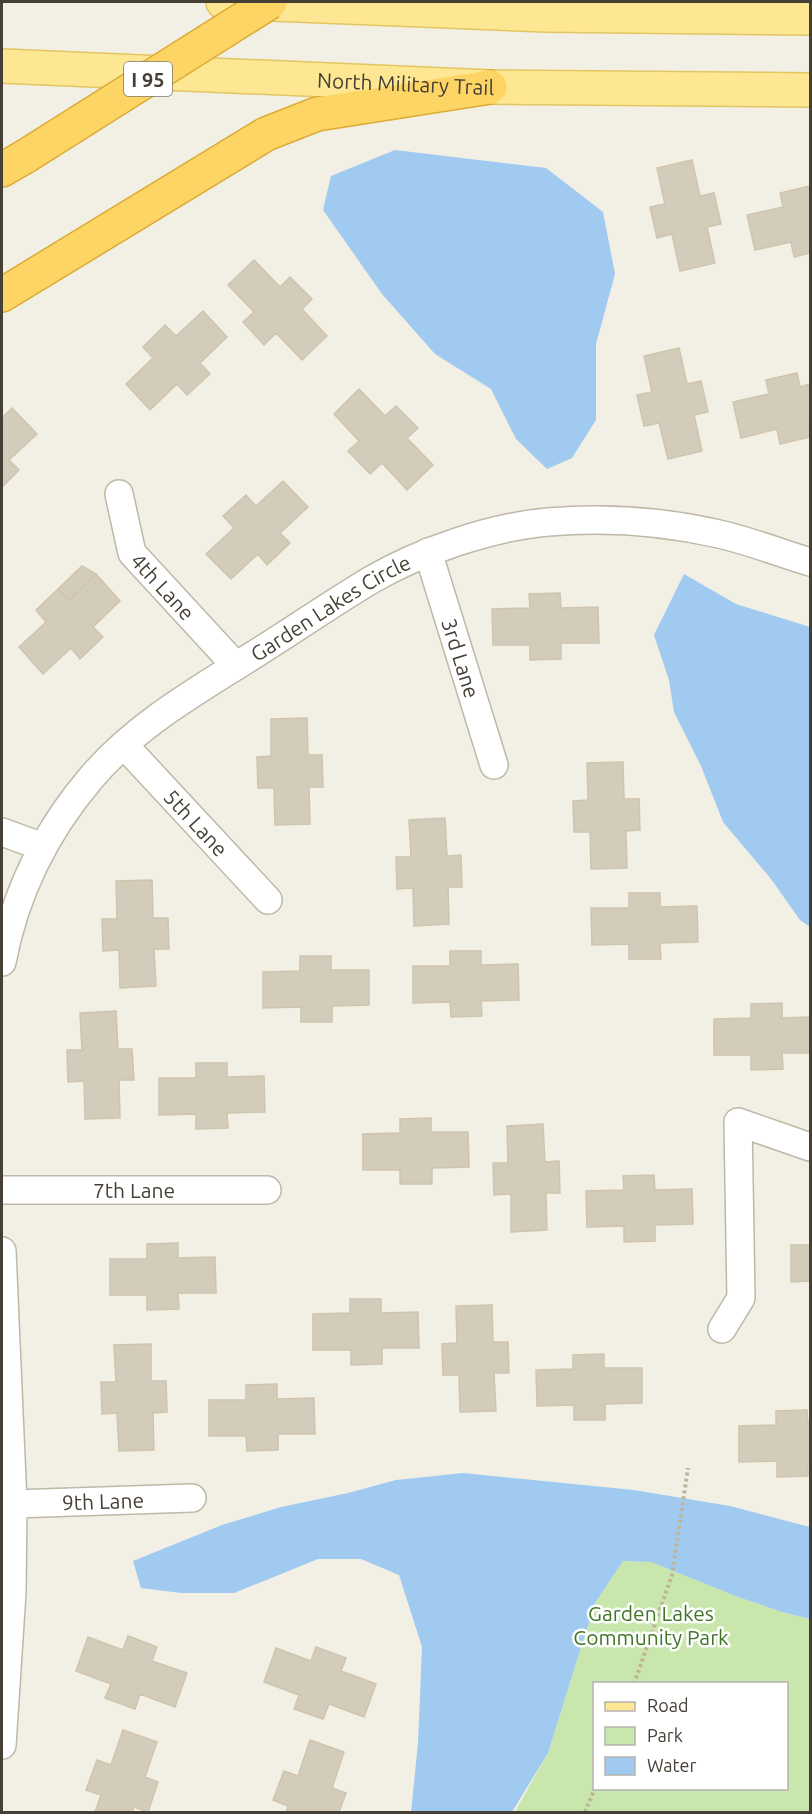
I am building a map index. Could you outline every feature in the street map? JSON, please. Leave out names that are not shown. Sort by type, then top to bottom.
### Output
[{"type":"highway","name":"I 95","points":[[14,163],[270,2]]},
{"type":"highway","points":[[2,295],[266,134],[317,114],[490,87]]},
{"type":"main road","points":[[223,2],[546,15],[810,18]]},
{"type":"main road","name":"North Military Trail","points":[[2,66],[490,87],[810,90]]},
{"type":"street","name":"4th Lane","points":[[119,494],[132,553],[236,666]]},
{"type":"street","name":"Garden Lakes Circle","points":[[2,962],[6,937],[25,883],[58,822],[92,777],[124,745],[162,714],[373,579],[428,552],[486,533],[536,524],[606,519],[660,522],[720,534],[810,562]]},
{"type":"street","name":"3rd Lane","points":[[428,552],[494,765]]},
{"type":"street","name":"5th Lane","points":[[124,745],[268,900]]},
{"type":"street","points":[[2,831],[43,847]]},
{"type":"street","points":[[722,1329],[741,1298],[738,1122],[810,1147]]},
{"type":"street","name":"7th Lane","points":[[2,1190],[267,1190]]},
{"type":"street","points":[[2,1251],[13,1504],[12,1592],[3,1700],[2,1746]]},
{"type":"street","name":"9th Lane","points":[[13,1504],[192,1498]]},
{"type":"path","points":[[634,1682],[672,1575],[688,1468]]},
{"type":"path","points":[[585,1812],[594,1790]]},
{"type":"green space","name":"Garden Lakes Community Park","points":[[623,1561],[651,1562],[738,1597],[810,1619],[810,1812],[515,1812],[548,1753],[595,1603]]},
{"type":"water","points":[[395,150],[546,168],[603,212],[615,274],[596,344],[596,420],[572,458],[547,469],[516,439],[491,389],[435,354],[382,294],[323,210],[331,176]]},
{"type":"water","points":[[684,574],[736,604],[810,627],[810,927],[800,920],[771,879],[723,822],[701,766],[674,712],[669,680],[654,635]]},
{"type":"water","points":[[463,1473],[634,1490],[730,1506],[810,1527],[810,1619],[738,1597],[651,1562],[623,1561],[595,1603],[548,1753],[512,1812],[411,1812],[418,1743],[422,1647],[399,1575],[361,1559],[318,1559],[234,1593],[181,1593],[141,1588],[133,1561],[222,1525],[281,1507],[396,1480]]},
{"type":"building","points":[[692,160],[700,196],[714,193],[721,224],[707,227],[715,263],[680,271],[672,234],[657,238],[650,207],[665,204],[657,168]]},
{"type":"building","points":[[810,186],[810,253],[794,257],[791,242],[755,250],[747,215],[783,207],[780,193]]},
{"type":"building","points":[[254,260],[280,287],[290,277],[312,299],[302,309],[327,336],[302,360],[276,333],[264,345],[243,322],[254,312],[228,285]]},
{"type":"building","points":[[203,311],[227,337],[200,363],[210,374],[187,395],[177,384],[150,410],[126,384],[153,358],[143,347],[165,325],[176,336]]},
{"type":"building","points":[[679,348],[687,384],[701,381],[708,412],[694,415],[702,451],[668,459],[659,423],[644,426],[637,395],[652,392],[644,356]]},
{"type":"building","points":[[797,373],[800,387],[810,384],[810,421],[808,422],[810,437],[780,444],[777,429],[741,438],[733,402],[769,394],[766,380]]},
{"type":"building","points":[[359,389],[385,416],[396,406],[418,428],[407,438],[433,465],[407,490],[382,463],[370,474],[348,451],[359,441],[334,414]]},
{"type":"building","points":[[12,408],[37,434],[9,460],[19,470],[2,487],[2,418]]},
{"type":"building","points":[[283,481],[308,507],[280,533],[290,543],[267,565],[258,554],[231,579],[206,554],[234,528],[223,516],[246,495],[256,506]]},
{"type":"building","points":[[82,566],[96,574],[69,600],[58,589]]},
{"type":"building","points":[[96,574],[120,601],[93,627],[103,637],[80,659],[71,648],[43,674],[19,647],[46,622],[36,610],[58,589],[69,600]]},
{"type":"building","points":[[560,593],[561,608],[598,607],[599,643],[561,643],[561,659],[530,660],[530,645],[493,645],[492,609],[530,608],[529,594]]},
{"type":"building","points":[[307,718],[308,755],[322,755],[323,787],[309,787],[310,824],[275,825],[274,788],[258,788],[257,757],[271,756],[271,719]]},
{"type":"building","points":[[623,762],[624,799],[639,799],[640,830],[626,831],[627,868],[591,869],[590,832],[574,832],[573,801],[588,800],[587,763]]},
{"type":"building","points":[[445,818],[447,856],[461,855],[462,887],[448,887],[449,924],[414,926],[413,888],[397,889],[396,857],[411,857],[409,820]]},
{"type":"building","points":[[152,880],[153,918],[168,918],[169,949],[154,949],[156,986],[120,988],[119,950],[103,951],[102,919],[117,919],[116,881]]},
{"type":"building","points":[[629,893],[660,893],[660,907],[697,906],[698,942],[660,943],[661,959],[629,959],[629,944],[592,945],[591,908],[629,908]]},
{"type":"building","points":[[450,951],[481,951],[481,965],[518,964],[519,1000],[481,1001],[482,1016],[451,1017],[450,1002],[413,1003],[413,966],[450,966]]},
{"type":"building","points":[[300,956],[331,956],[331,970],[369,970],[369,1005],[332,1006],[332,1022],[301,1022],[301,1007],[263,1008],[263,972],[300,971]]},
{"type":"building","points":[[782,1003],[782,1018],[810,1017],[810,1053],[782,1053],[783,1069],[751,1070],[751,1055],[714,1055],[714,1019],[751,1018],[751,1004]]},
{"type":"building","points":[[116,1011],[118,1049],[132,1049],[134,1080],[119,1080],[120,1118],[85,1119],[84,1081],[68,1082],[67,1050],[82,1050],[80,1013]]},
{"type":"building","points":[[196,1063],[227,1063],[227,1077],[264,1076],[265,1112],[227,1113],[228,1128],[196,1129],[196,1114],[159,1115],[159,1078],[196,1078]]},
{"type":"building","points":[[431,1118],[431,1132],[468,1132],[469,1167],[432,1168],[432,1184],[400,1184],[400,1170],[363,1170],[363,1134],[400,1133],[400,1119]]},
{"type":"building","points":[[543,1124],[545,1162],[559,1161],[560,1193],[546,1193],[547,1230],[511,1232],[511,1194],[494,1195],[493,1163],[508,1163],[507,1126]]},
{"type":"building","points":[[654,1175],[655,1190],[692,1189],[693,1224],[655,1225],[655,1241],[624,1242],[624,1226],[587,1227],[586,1191],[624,1190],[623,1176]]},
{"type":"building","points":[[178,1243],[178,1258],[215,1257],[216,1293],[178,1293],[179,1309],[147,1310],[147,1295],[110,1295],[110,1259],[147,1259],[147,1244]]},
{"type":"building","points":[[791,1245],[810,1245],[810,1281],[791,1282]]},
{"type":"building","points":[[350,1299],[381,1299],[381,1313],[418,1312],[419,1348],[382,1348],[382,1364],[351,1365],[351,1350],[313,1350],[313,1314],[350,1313]]},
{"type":"building","points":[[492,1305],[493,1342],[508,1342],[509,1373],[494,1373],[496,1411],[460,1412],[459,1375],[443,1375],[442,1344],[457,1343],[456,1306]]},
{"type":"building","points":[[151,1344],[151,1381],[166,1381],[167,1412],[153,1413],[154,1450],[119,1451],[117,1413],[102,1414],[101,1382],[116,1382],[114,1345]]},
{"type":"building","points":[[604,1354],[604,1368],[642,1368],[642,1403],[605,1404],[605,1420],[574,1420],[574,1405],[537,1406],[536,1370],[573,1369],[573,1355]]},
{"type":"building","points":[[277,1384],[277,1399],[314,1398],[315,1434],[278,1434],[278,1450],[247,1451],[246,1436],[209,1436],[209,1400],[246,1400],[246,1385]]},
{"type":"building","points":[[807,1410],[808,1424],[810,1424],[808,1476],[777,1477],[777,1461],[739,1462],[739,1426],[776,1425],[776,1411]]},
{"type":"building","points":[[128,1636],[157,1647],[152,1661],[187,1673],[175,1707],[140,1694],[135,1709],[105,1698],[111,1684],[76,1671],[88,1637],[123,1650]]},
{"type":"building","points":[[316,1647],[346,1658],[341,1671],[376,1684],[364,1717],[329,1704],[323,1719],[294,1709],[299,1695],[264,1682],[276,1648],[311,1661]]},
{"type":"building","points":[[123,1730],[157,1742],[145,1777],[158,1782],[148,1812],[134,1807],[132,1812],[95,1812],[101,1795],[86,1790],[97,1760],[111,1765]]},
{"type":"building","points":[[310,1740],[344,1752],[332,1788],[346,1793],[339,1812],[286,1812],[288,1806],[273,1800],[284,1771],[298,1776]]}]
